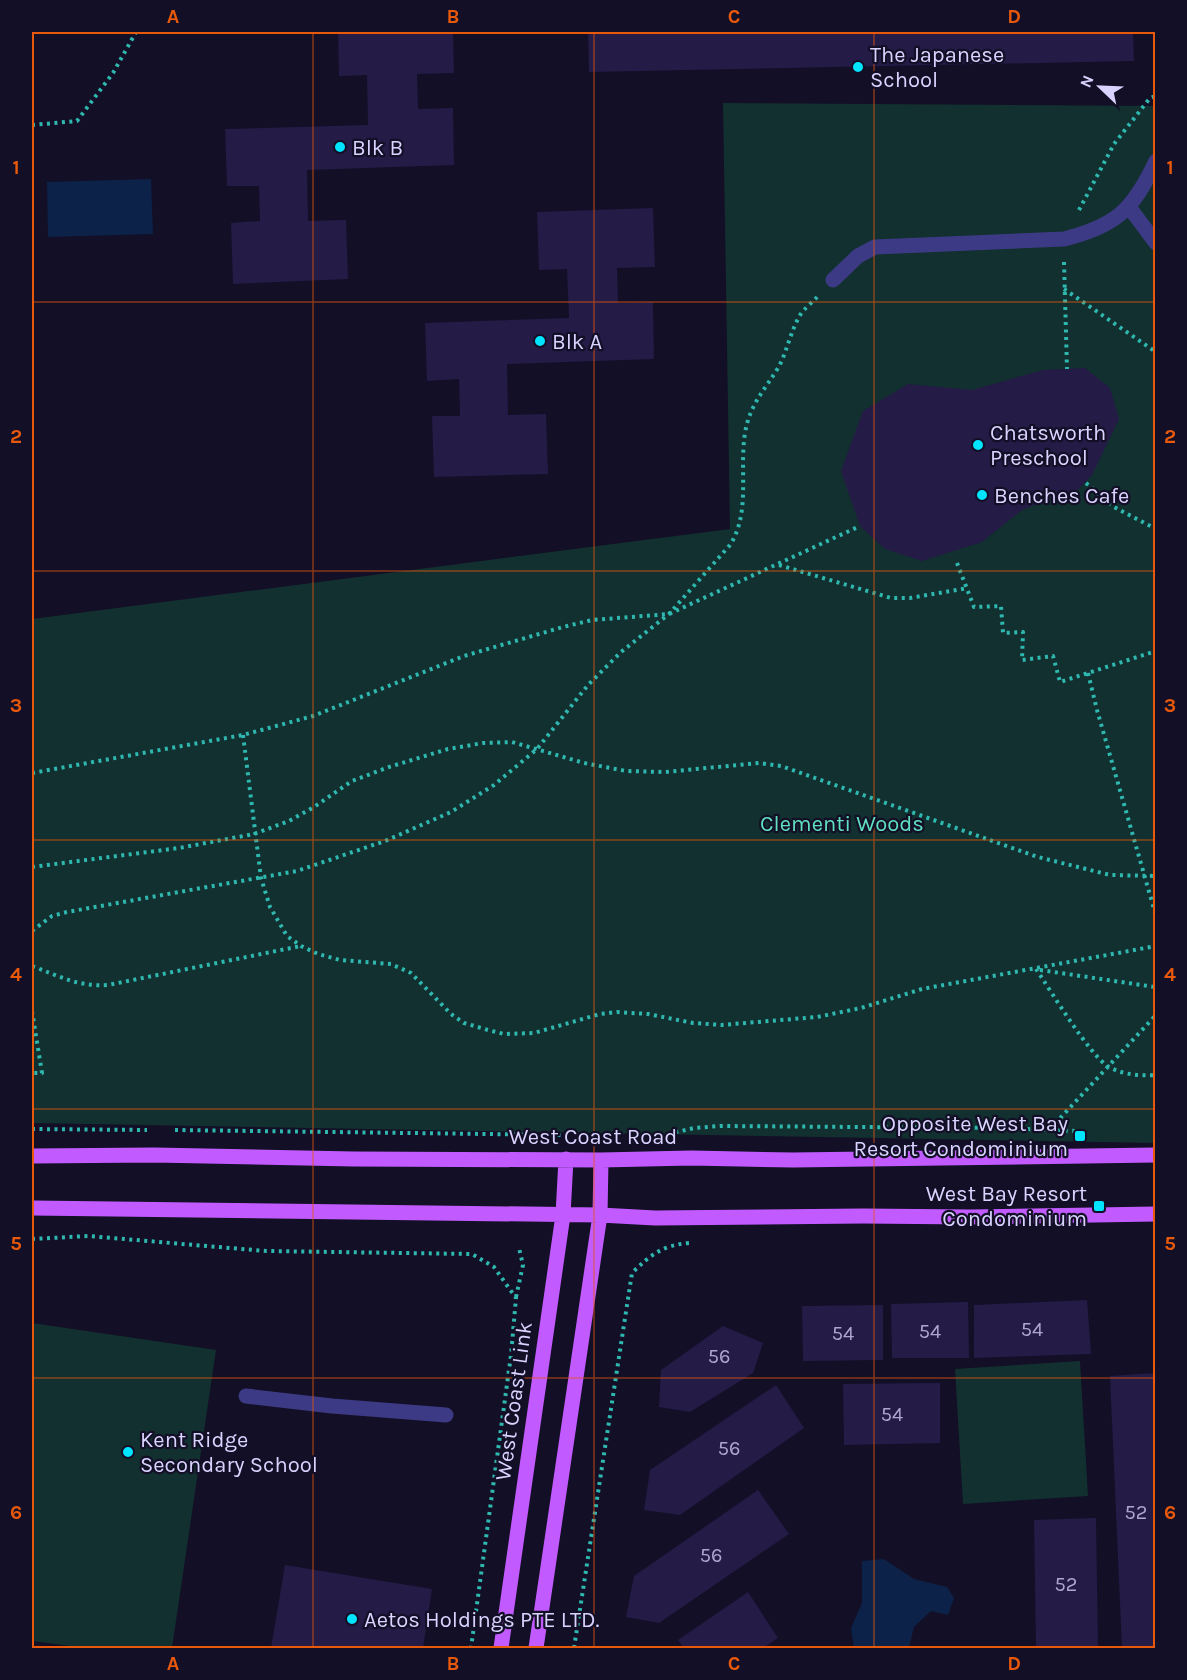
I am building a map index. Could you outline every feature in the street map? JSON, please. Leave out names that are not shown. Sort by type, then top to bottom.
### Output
[{"type":"main road","name":"West Coast Road","points":[[32,1155],[354,1159],[793,1160],[1155,1155]]},
{"type":"main road","name":"West Coast Link","points":[[501,1648],[563,1215],[566,1159]]},
{"type":"main road","points":[[536,1648],[600,1215],[602,1160]]},
{"type":"main road","points":[[32,1208],[600,1215],[655,1218],[1155,1214]]},
{"type":"lane","points":[[833,280],[858,256],[875,247],[1064,238],[1091,232],[1114,220],[1129,207],[1144,186],[1155,161]]},
{"type":"lane","points":[[1129,207],[1155,243]]},
{"type":"lane","points":[[246,1396],[332,1406],[446,1414]]},
{"type":"path","points":[[32,125],[76,121],[113,73],[136,32]]},
{"type":"path","points":[[1067,369],[1064,238],[1114,144],[1150,98],[1155,96]]},
{"type":"path","points":[[1064,289],[1155,352]]},
{"type":"path","points":[[32,931],[52,916],[67,912],[297,871],[384,841],[451,812],[494,786],[537,749],[588,685],[621,652],[669,614],[720,558],[736,535],[741,521],[747,422],[756,399],[778,366],[800,315]]},
{"type":"path","points":[[1086,483],[1121,511],[1155,529]]},
{"type":"path","points":[[32,773],[243,735],[313,716],[464,656],[563,627],[592,620],[669,614],[860,526]]},
{"type":"path","points":[[957,563],[974,607],[1001,606],[1003,633],[1023,632],[1022,660],[1053,656],[1060,682],[1155,652]]},
{"type":"path","points":[[777,565],[891,598],[910,598],[968,588]]},
{"type":"path","points":[[1089,673],[1155,916]]},
{"type":"path","points":[[243,735],[261,878],[270,906],[287,936],[318,954],[340,960],[391,964],[411,973],[451,1014],[476,1027],[504,1034],[534,1033],[618,1011],[693,1023],[722,1025],[817,1017],[861,1008],[922,989],[1155,946]]},
{"type":"path","points":[[32,867],[179,848],[254,834],[289,821],[352,781],[399,764],[448,749],[483,743],[512,742],[584,763],[626,771],[665,772],[759,763],[781,766],[1038,857],[1110,875],[1155,876]]},
{"type":"path","points":[[32,966],[76,983],[91,986],[108,985],[301,946]]},
{"type":"path","points":[[1036,969],[1155,985],[1155,996]]},
{"type":"path","points":[[1036,969],[1091,1050],[1109,1067],[1134,1075],[1155,1075]]},
{"type":"path","points":[[32,1011],[42,1073],[32,1073]]},
{"type":"path","points":[[1050,1130],[1155,1015]]},
{"type":"path","points":[[658,1159],[657,1136],[711,1127],[987,1128],[1079,1131]]},
{"type":"path","points":[[32,1129],[151,1130]]},
{"type":"path","points":[[163,1130],[569,1135]]},
{"type":"path","points":[[32,1239],[88,1236],[266,1251],[472,1254],[494,1267],[516,1298]]},
{"type":"path","points":[[471,1648],[509,1367],[516,1298],[523,1265],[519,1248]]},
{"type":"path","points":[[574,1648],[632,1273],[648,1258]]},
{"type":"green space","name":"Clementi Woods","points":[[723,103],[1155,106],[1155,1143],[32,1123],[32,619],[730,529]]},
{"type":"green space","name":"Kent Ridge Secondary School","points":[[32,1323],[216,1350],[172,1648],[86,1648],[32,1641]]},
{"type":"green space","points":[[1080,1361],[1088,1496],[963,1504],[955,1369]]},
{"type":"water","points":[[151,179],[153,234],[48,237],[47,182]]},
{"type":"water","points":[[884,1559],[914,1579],[947,1587],[954,1598],[948,1615],[931,1611],[914,1627],[909,1648],[854,1648],[851,1628],[862,1603],[862,1561]]},
{"type":"building","name":"Blk B","points":[[338,32],[453,32],[454,73],[417,74],[418,109],[453,108],[454,165],[307,170],[308,221],[346,220],[348,279],[233,284],[231,223],[260,221],[259,186],[227,186],[225,129],[368,125],[367,75],[339,76]]},
{"type":"building","points":[[588,32],[1133,32],[1134,61],[589,72]]},
{"type":"building","name":"Blk A","points":[[653,208],[655,267],[617,268],[618,303],[653,302],[654,359],[507,364],[508,415],[546,414],[548,474],[434,477],[432,416],[460,416],[459,379],[427,381],[425,323],[569,318],[567,269],[539,270],[537,212]]},
{"type":"building","name":"Chatsworth Preschool","points":[[1085,368],[1110,388],[1119,419],[1092,475],[1074,494],[1053,498],[1022,510],[982,542],[922,561],[885,549],[860,526],[841,471],[863,411],[908,384],[972,390],[1043,370]]},
{"type":"building","points":[[1087,1300],[1091,1354],[974,1358],[974,1305]]},
{"type":"building","points":[[968,1302],[969,1358],[892,1358],[891,1304]]},
{"type":"building","points":[[883,1305],[883,1360],[803,1361],[802,1306]]},
{"type":"building","points":[[723,1326],[763,1343],[753,1373],[690,1412],[659,1407],[661,1370]]},
{"type":"building","points":[[1156,1373],[1156,1648],[1122,1648],[1110,1376]]},
{"type":"building","points":[[940,1383],[940,1443],[844,1445],[843,1384]]},
{"type":"building","points":[[776,1385],[804,1428],[680,1515],[644,1510],[650,1470]]},
{"type":"building","points":[[758,1490],[789,1534],[659,1623],[626,1617],[634,1576]]},
{"type":"building","points":[[1096,1518],[1098,1648],[1036,1648],[1034,1520]]},
{"type":"building","name":"Aetos Holdings PTE LTD.","points":[[285,1565],[432,1589],[423,1648],[271,1648]]},
{"type":"building","points":[[748,1592],[778,1638],[763,1648],[684,1648],[678,1640]]},
{"type":"place","name":"The Japanese School","points":[[858,67]]},
{"type":"place","name":"Blk B","points":[[340,147]]},
{"type":"place","name":"Blk A","points":[[540,341]]},
{"type":"place","name":"Chatsworth Preschool","points":[[978,445]]},
{"type":"place","name":"Benches Cafe","points":[[982,495]]},
{"type":"place","name":"Opposite West Bay Resort Condominium","points":[[1080,1136]]},
{"type":"place","name":"West Bay Resort Condominium","points":[[1099,1206]]},
{"type":"place","name":"Kent Ridge Secondary School","points":[[128,1452]]},
{"type":"place","name":"Aetos Holdings PTE LTD.","points":[[352,1619]]}]
